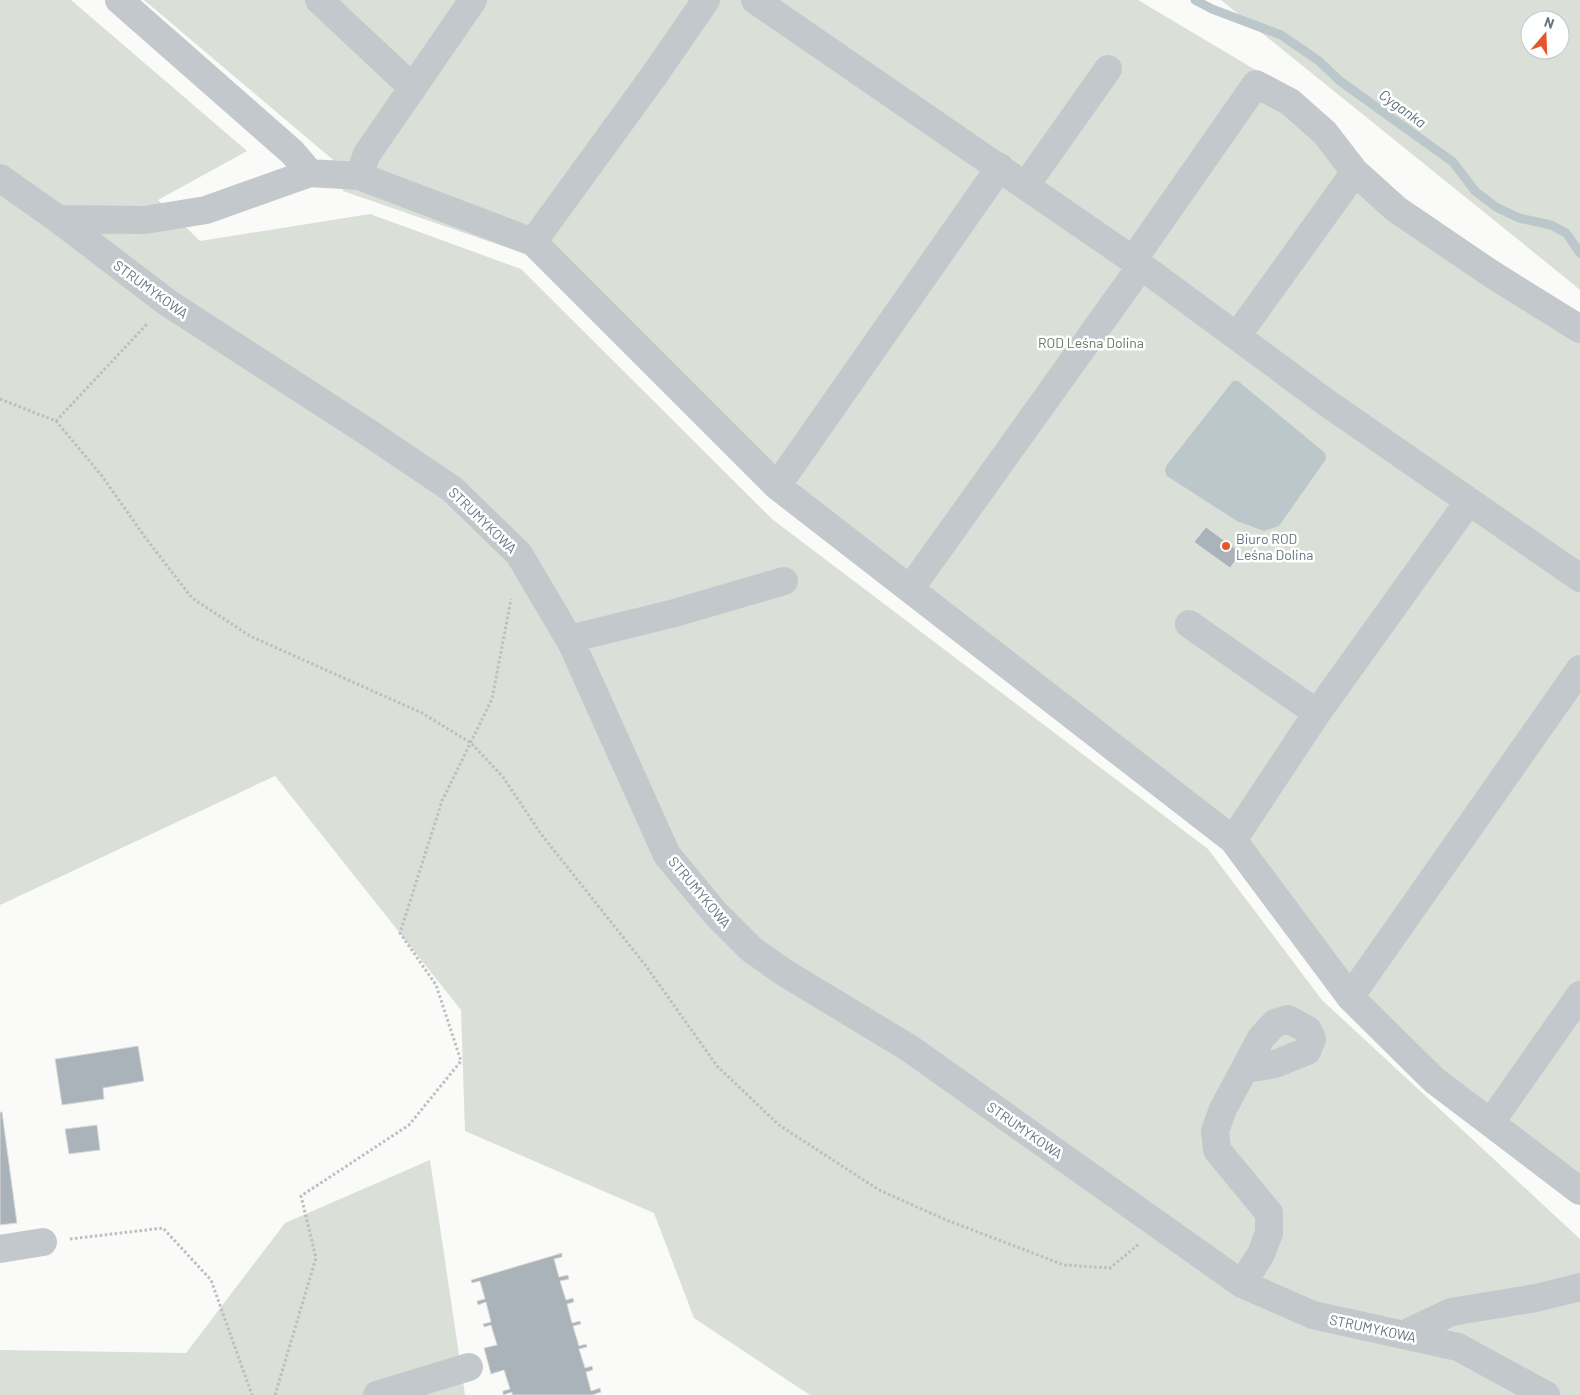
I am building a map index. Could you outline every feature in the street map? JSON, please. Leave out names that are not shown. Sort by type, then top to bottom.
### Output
[{"type":"street","points":[[119,0],[292,152],[310,172]]},
{"type":"street","points":[[319,0],[413,88]]},
{"type":"street","points":[[359,176],[367,154],[473,0]]},
{"type":"street","points":[[533,242],[653,77],[706,0]]},
{"type":"street","points":[[756,0],[1026,185],[1137,263],[1327,403],[1580,578]]},
{"type":"street","points":[[1026,185],[1108,69]]},
{"type":"street","points":[[910,589],[1137,263],[1256,84],[1290,102],[1325,133],[1355,172],[1396,210],[1580,328]]},
{"type":"street","points":[[777,486],[1000,167]]},
{"type":"street","points":[[58,219],[145,220],[206,210],[310,172],[359,176],[533,242],[777,486],[1233,840],[1350,997],[1434,1080],[1580,1191]]},
{"type":"street","points":[[1237,336],[1355,172]]},
{"type":"street","name":"STRUMYKOWA","points":[[0,178],[58,219],[168,303],[452,489],[519,554],[569,639],[667,855],[716,914],[751,949],[785,973],[909,1048],[1242,1284],[1313,1315],[1458,1347],[1546,1395]]},
{"type":"street","points":[[1233,840],[1317,714],[1469,501]]},
{"type":"street","points":[[569,639],[671,614],[784,581]]},
{"type":"street","points":[[1189,624],[1317,714]]},
{"type":"street","points":[[1350,997],[1580,669]]},
{"type":"street","points":[[1491,1122],[1580,995]]},
{"type":"street","points":[[1242,1284],[1261,1254],[1269,1233],[1269,1213],[1218,1150],[1215,1131],[1222,1110],[1246,1069]]},
{"type":"street","points":[[0,1248],[43,1242]]},
{"type":"street","points":[[1403,1335],[1451,1312],[1536,1298],[1580,1288]]},
{"type":"street","points":[[377,1395],[469,1366]]},
{"type":"path","points":[[56,421],[168,303]]},
{"type":"path","points":[[0,399],[56,421],[102,476],[147,540],[192,598],[250,636],[422,713],[471,743],[503,777],[541,834],[646,966],[718,1066],[779,1124],[879,1190],[944,1219],[1064,1265],[1110,1268],[1160,1226]]},
{"type":"path","points":[[275,1395],[316,1258],[301,1196],[409,1125],[461,1061],[436,985],[400,933],[442,801],[492,699],[519,554]]},
{"type":"path","points":[[43,1242],[163,1228],[211,1280],[252,1395]]},
{"type":"green space","points":[[0,0],[71,0],[247,151],[158,200],[200,241],[370,214],[521,269],[772,519],[1208,849],[1322,1000],[1580,1239],[1580,1395],[810,1395],[694,1318],[654,1213],[465,1131],[461,1010],[275,776],[0,905]]},
{"type":"green space","name":"ROD Leśna Dolina","points":[[144,0],[1138,0],[1286,88],[1411,208],[1580,318],[1580,1201],[1484,1128],[1221,843],[1092,744],[528,255],[343,191],[338,164]]},
{"type":"green space","points":[[1221,0],[1580,0],[1580,290]]},
{"type":"green space","points":[[430,1160],[465,1395],[0,1395],[0,1350],[186,1353],[285,1223]]},
{"type":"shaded area","points":[[1233,381],[1238,381],[1325,453],[1326,459],[1279,526],[1264,531],[1237,521],[1167,476],[1165,471],[1166,466]]},
{"type":"building","points":[[1206,527],[1241,553],[1230,568],[1194,542]]},
{"type":"building","points":[[138,1046],[144,1081],[103,1088],[104,1099],[62,1105],[55,1059]]},
{"type":"building","points":[[0,1112],[2,1112],[17,1223],[0,1225]]},
{"type":"building","points":[[97,1125],[100,1150],[69,1154],[65,1129]]},
{"type":"building","points":[[562,1253],[562,1257],[554,1259],[559,1277],[568,1275],[569,1279],[560,1281],[566,1300],[573,1298],[574,1302],[567,1304],[572,1323],[580,1321],[581,1324],[573,1326],[579,1346],[586,1344],[587,1347],[579,1349],[585,1368],[592,1366],[593,1370],[586,1372],[591,1391],[600,1388],[601,1392],[592,1395],[512,1395],[512,1392],[503,1395],[503,1391],[510,1389],[504,1370],[491,1374],[484,1348],[497,1345],[491,1325],[484,1327],[483,1324],[491,1322],[486,1302],[478,1305],[477,1301],[485,1299],[480,1281],[472,1283],[471,1280]]},
{"type":"waterway","name":"Cyganka","points":[[1195,0],[1212,9],[1281,35],[1319,61],[1340,81],[1453,162],[1475,191],[1496,207],[1519,218],[1551,225],[1566,233],[1580,253]]},
{"type":"place","name":"Biuro ROD Leśna Dolina","points":[[1226,546]]}]
